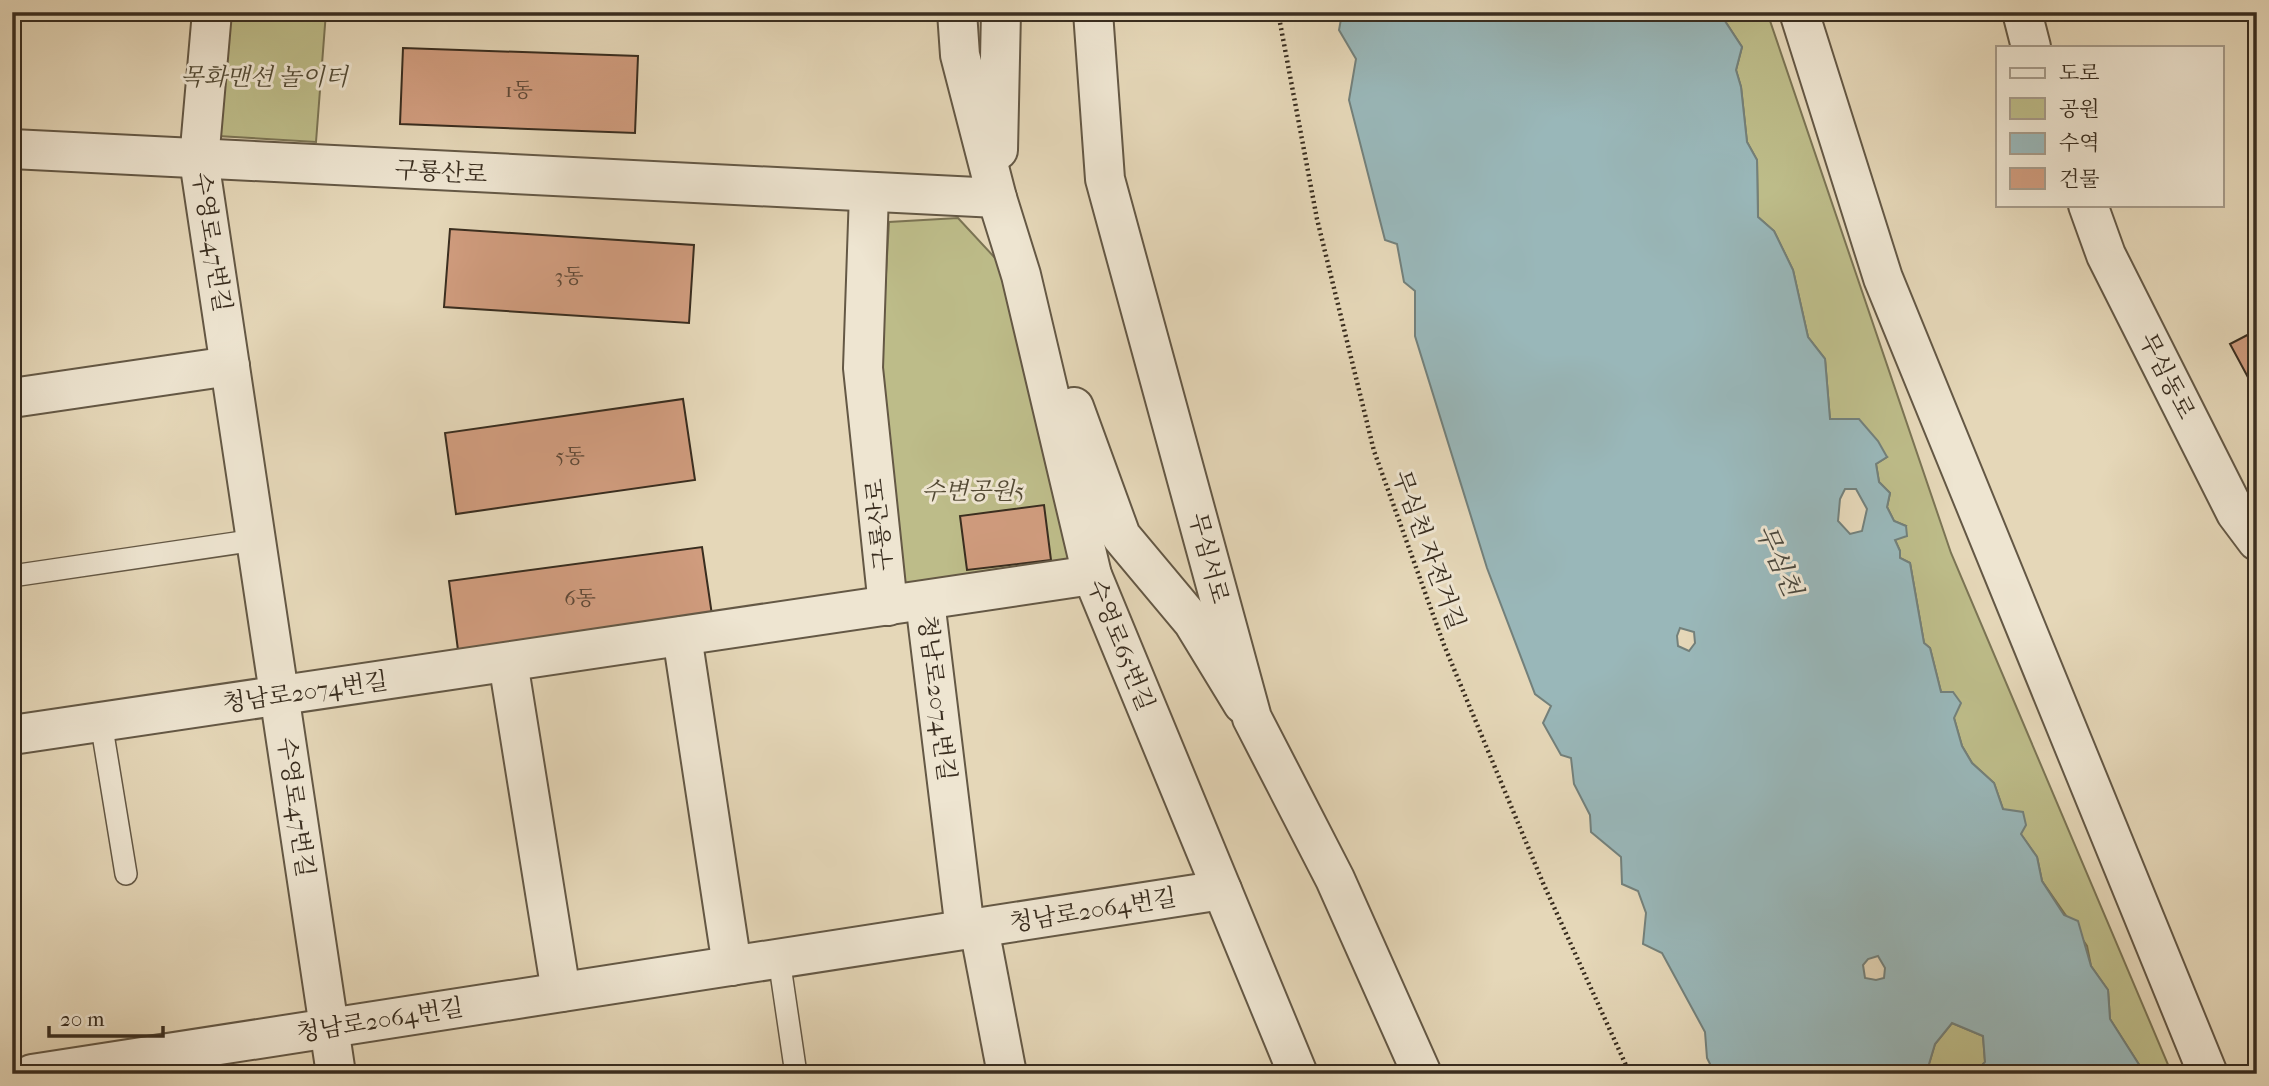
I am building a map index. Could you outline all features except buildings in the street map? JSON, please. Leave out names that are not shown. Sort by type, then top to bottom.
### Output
[{"type":"street","name":"수영로47번길","points":[[212,12],[199,160],[336,1074]]},
{"type":"street","points":[[957,12],[960,55],[997,198],[1121,536],[1193,622],[1252,718]]},
{"type":"street","points":[[997,198],[1000,12]]},
{"type":"street","name":"무심서로","points":[[1093,12],[1105,179],[1252,718],[1335,879],[1422,1074]]},
{"type":"street","points":[[1799,12],[1882,278],[2208,1074]]},
{"type":"street","points":[[2022,12],[2031,46]]},
{"type":"street","name":"구룡산로","points":[[12,149],[997,198]]},
{"type":"street","name":"구룡산로","points":[[869,192],[863,368],[888,606]]},
{"type":"street","name":"수영로65번길","points":[[997,198],[1021,275],[1092,575],[1298,1074]]},
{"type":"street","name":"무심동로","points":[[2088,206],[2106,255],[2236,513],[2257,541]]},
{"type":"street","points":[[12,398],[230,366]]},
{"type":"street","name":"청남로2074번길","points":[[12,735],[1092,575]]},
{"type":"street","name":"청남로2074번길","points":[[925,601],[948,794],[972,929]]},
{"type":"street","points":[[682,636],[732,966]]},
{"type":"street","points":[[508,662],[561,992]]},
{"type":"street","name":"청남로2064번길","points":[[32,1074],[1222,890]]},
{"type":"street","points":[[972,929],[1007,1074]]},
{"type":"lane","points":[[12,576],[256,540]]},
{"type":"lane","points":[[101,722],[126,874]]},
{"type":"lane","points":[[779,959],[796,1074]]},
{"type":"path","name":"무심천 자전거길","points":[[1278,12],[1317,219],[1374,451],[1444,645],[1544,883],[1630,1074]]},
{"type":"green space","name":"목화맨션 놀이터","points":[[212,12],[326,12],[316,142],[201,135]]},
{"type":"green space","points":[[1719,12],[1767,12],[1951,553],[2172,1074],[2145,1074],[2110,1019],[2108,990],[2091,966],[2087,946],[2042,881],[2037,857],[2003,809],[1994,783],[1972,763],[1962,746],[1954,718],[1941,692],[1930,648],[1924,643],[1910,563],[1900,558],[1895,540],[1906,526],[1894,521],[1887,507],[1890,493],[1879,482],[1876,464],[1887,457],[1830,420],[1825,359],[1808,337],[1793,270],[1774,231],[1758,217],[1757,160],[1747,142],[1741,87],[1736,70],[1742,47]]},
{"type":"green space","name":"수변공원5","points":[[958,218],[996,259],[1029,349],[1070,564],[900,585],[880,377],[889,222]]},
{"type":"green space","points":[[1952,1023],[1983,1036],[1985,1062],[1974,1074],[1926,1074],[1935,1044]]},
{"type":"water","name":"무심천","points":[[1354,12],[1719,12],[1742,47],[1736,70],[1741,87],[1747,142],[1757,160],[1758,217],[1774,231],[1793,270],[1808,337],[1825,359],[1830,419],[1859,419],[1878,441],[1887,457],[1876,464],[1879,482],[1890,493],[1887,507],[1894,521],[1906,526],[1907,536],[1895,540],[1900,558],[1910,563],[1924,643],[1930,648],[1941,692],[1953,692],[1961,703],[1954,718],[1962,746],[1972,763],[1994,783],[2003,809],[2023,812],[2026,825],[2021,834],[2037,857],[2042,881],[2064,915],[2078,921],[2091,966],[2108,990],[2110,1019],[2145,1074],[1974,1074],[1985,1062],[1983,1036],[1952,1023],[1935,1044],[1926,1074],[1715,1074],[1707,1058],[1705,1032],[1662,953],[1643,944],[1646,913],[1638,891],[1622,884],[1621,857],[1591,832],[1590,815],[1574,784],[1571,758],[1561,755],[1543,723],[1551,706],[1535,694],[1487,568],[1415,336],[1415,291],[1404,282],[1397,244],[1385,240],[1349,100],[1356,59],[1339,30],[1341,19]],"holes":[[[1845,489],[1856,489],[1867,509],[1862,531],[1850,534],[1838,521],[1840,499]],[[1680,628],[1694,632],[1695,643],[1689,651],[1678,646]],[[1878,956],[1885,968],[1884,978],[1865,978],[1863,965],[1868,959]]]}]
